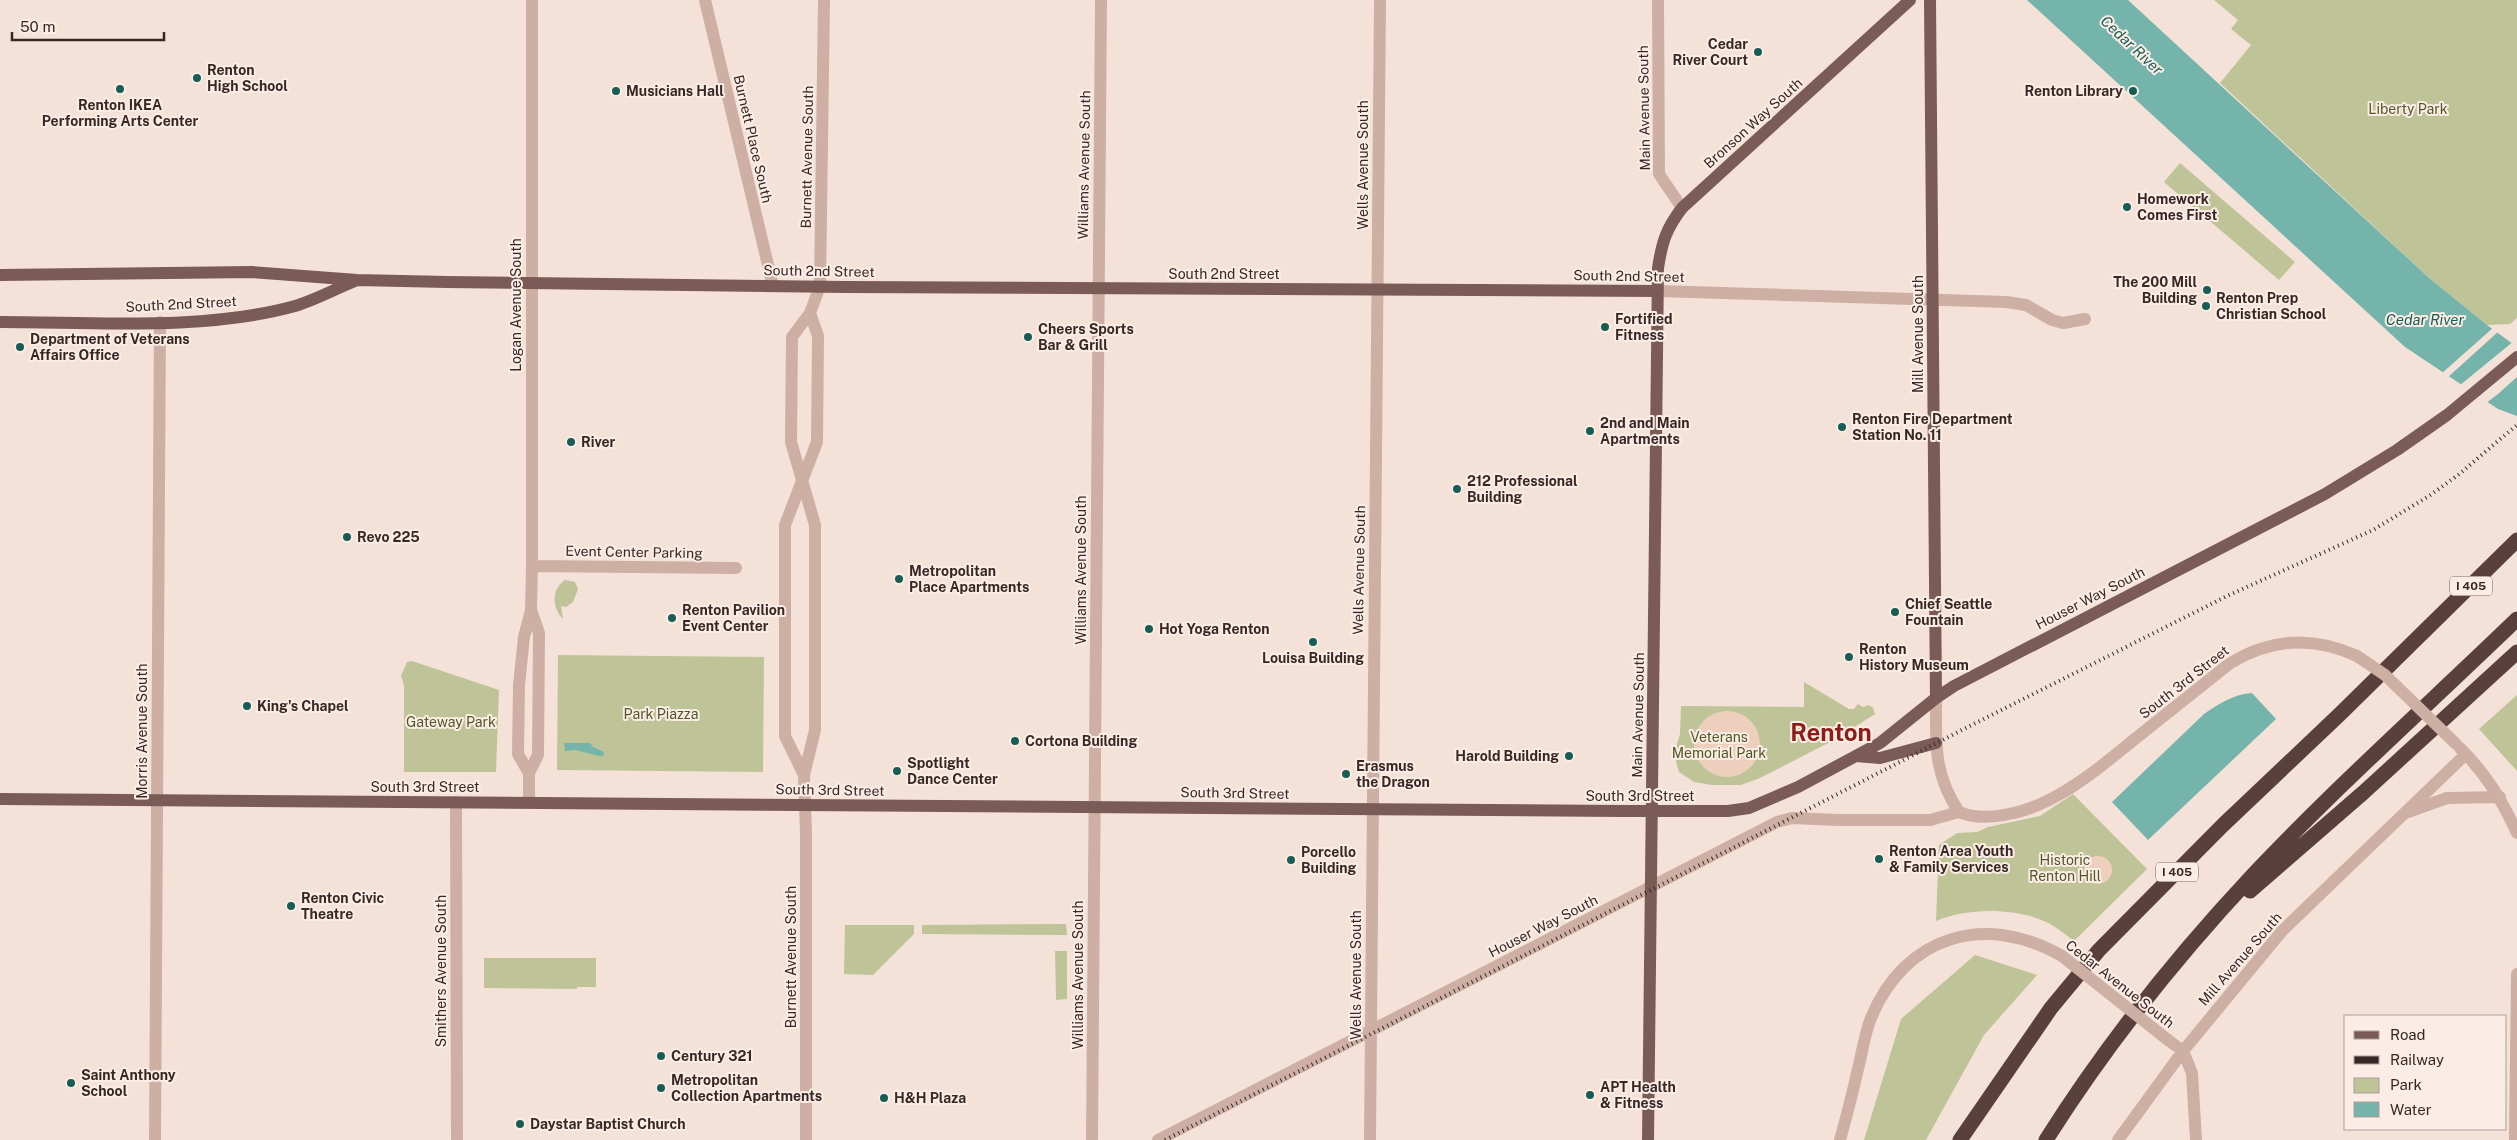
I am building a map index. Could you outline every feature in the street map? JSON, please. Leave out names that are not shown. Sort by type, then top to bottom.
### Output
[{"type":"highway","name":"I 405","points":[[1960,1140],[2050,1008],[2082,969],[2223,825],[2425,632],[2517,540]]},
{"type":"highway","points":[[2046,1140],[2106,1052],[2200,934],[2261,867],[2517,619]]},
{"type":"highway","points":[[2200,934],[2364,792],[2517,652]]},
{"type":"main road","name":"Bronson Way South","points":[[1658,291],[1661,247],[1668,227],[1682,208],[1910,0]]},
{"type":"main road","name":"Mill Avenue South","points":[[1930,0],[1936,698]]},
{"type":"main road","name":"South 2nd Street","points":[[0,275],[252,272],[357,280],[531,283],[1658,291]]},
{"type":"main road","name":"South 2nd Street","points":[[0,322],[160,322],[226,319],[295,306],[357,280]]},
{"type":"main road","name":"Main Avenue South","points":[[1648,1140],[1658,291]]},
{"type":"main road","name":"Houser Way South","points":[[1749,808],[1781,795],[1880,743],[1936,698],[2017,652],[2325,494],[2397,450],[2447,415],[2517,357]]},
{"type":"main road","points":[[1856,756],[1880,758],[1936,744]]},
{"type":"main road","name":"South 3rd Street","points":[[0,799],[1652,811],[1728,811],[1749,808]]},
{"type":"street","name":"Logan Avenue South","points":[[529,773],[518,754],[518,728],[519,685],[524,637],[531,610],[532,566],[532,0]]},
{"type":"street","name":"Burnett Place South","points":[[705,0],[773,286]]},
{"type":"street","name":"Burnett Avenue South","points":[[806,1140],[804,775],[815,730],[815,525],[790,442],[792,336],[810,312],[820,286],[824,0]]},
{"type":"street","name":"Williams Avenue South","points":[[1092,1140],[1101,0]]},
{"type":"street","name":"Wells Avenue South","points":[[1370,1140],[1380,0]]},
{"type":"street","name":"Main Avenue South","points":[[1658,0],[1659,174],[1682,208]]},
{"type":"street","name":"South 2nd Street","points":[[1658,291],[2017,303],[2063,323],[2085,319]]},
{"type":"street","name":"Burnett Avenue South","points":[[804,775],[786,736],[785,525],[803,483],[817,442],[818,336],[810,312]]},
{"type":"street","name":"Morris Avenue South","points":[[155,1140],[160,322]]},
{"type":"street","name":"Event Center Parking","points":[[532,566],[736,568]]},
{"type":"street","name":"Logan Avenue South","points":[[529,802],[529,773],[538,755],[539,633],[531,610]]},
{"type":"street","name":"South 3rd Street","points":[[1959,812],[1975,817],[1992,816],[2027,809],[2046,802],[2093,772],[2229,664],[2253,651],[2281,643],[2299,641],[2331,646],[2357,656],[2385,674],[2478,766],[2500,796],[2517,833]]},
{"type":"street","name":"Mill Avenue South","points":[[1936,698],[1936,744],[1940,778],[1946,794],[1959,812]]},
{"type":"street","name":"Mill Avenue South","points":[[2118,1140],[2183,1051],[2282,931],[2466,754]]},
{"type":"street","name":"Mill Avenue South","points":[[2403,814],[2447,798],[2500,796]]},
{"type":"street","name":"Smithers Avenue South","points":[[456,802],[457,1140]]},
{"type":"street","name":"Houser Way South","points":[[1158,1140],[1777,822],[1792,818],[1930,820],[1959,812]]},
{"type":"street","name":"Cedar Avenue South","points":[[1840,1140],[1870,1020],[1886,988],[1898,971],[1913,959],[1934,945],[1959,937],[1992,933],[2036,942],[2062,956],[2183,1051]]},
{"type":"street","points":[[2515,1140],[2517,974]]},
{"type":"street","points":[[2183,1051],[2192,1073],[2196,1140]]},
{"type":"green space","name":"Liberty Park","points":[[2214,0],[2517,0],[2517,318],[2510,324],[2487,325],[2428,277],[2220,83],[2251,45],[2231,29],[2238,20]]},
{"type":"green space","points":[[2180,163],[2295,262],[2279,280],[2164,182]]},
{"type":"green space","points":[[565,580],[575,582],[578,589],[573,602],[566,607],[561,606],[563,619],[559,615],[555,604],[555,593],[560,584]]},
{"type":"green space","name":"Park Piazza","points":[[558,655],[764,657],[763,772],[557,770]]},
{"type":"green space","name":"Gateway Park","points":[[412,661],[499,690],[496,772],[404,772],[404,685],[401,676],[407,662]]},
{"type":"green space","name":"Veterans Memorial Park","points":[[1804,682],[1849,709],[1854,709],[1858,704],[1863,707],[1869,705],[1873,708],[1875,714],[1836,739],[1760,778],[1741,785],[1712,785],[1694,782],[1679,772],[1674,754],[1680,734],[1681,706],[1804,707]]},
{"type":"green space","points":[[2517,695],[2517,771],[2479,729]]},
{"type":"green space","name":"Historic Renton Hill","points":[[2073,794],[2147,869],[2074,941],[2052,925],[2039,919],[2010,912],[1978,911],[1949,916],[1936,921],[1939,845],[1957,833],[1977,832],[1988,827],[2040,816]]},
{"type":"green space","points":[[1066,924],[1067,935],[922,934],[922,925]]},
{"type":"green space","points":[[845,925],[914,925],[914,934],[873,975],[844,974]]},
{"type":"green space","points":[[1055,951],[1067,951],[1067,999],[1056,1000]]},
{"type":"green space","points":[[1975,955],[2037,975],[1984,1035],[1926,1140],[1864,1140],[1901,1019]]},
{"type":"green space","points":[[484,958],[596,958],[596,987],[577,987],[577,989],[484,988]]},
{"type":"shaded area","points":[[1721,711],[1733,711],[1745,716],[1755,726],[1760,738],[1758,757],[1745,772],[1733,777],[1721,777],[1709,772],[1699,762],[1694,750],[1694,738],[1699,726],[1709,716]]},
{"type":"shaded area","points":[[2098,856],[2108,860],[2112,870],[2108,880],[2098,884],[2088,880],[2084,870],[2088,860]]},
{"type":"water","name":"Cedar River","points":[[2027,0],[2128,0],[2428,277],[2517,347],[2517,416],[2498,409],[2405,347]]},
{"type":"water","points":[[2252,693],[2276,719],[2148,840],[2112,802],[2204,714],[2233,697]]},
{"type":"water","points":[[564,743],[590,743],[593,747],[604,752],[603,756],[576,750],[565,751]]},
{"type":"pier","points":[[2494,327],[2499,331],[2447,378],[2441,374]]},
{"type":"pier","points":[[2514,341],[2517,344],[2517,377],[2498,394],[2485,404],[2459,386]]},
{"type":"railway","points":[[1165,1140],[1962,730],[2227,596],[2373,530],[2429,496],[2458,475],[2517,425]]},
{"type":"place","name":"Cedar River Court","points":[[1758,52]]},
{"type":"place","name":"Renton High School","points":[[197,78]]},
{"type":"place","name":"Renton IKEA Performing Arts Center","points":[[120,89]]},
{"type":"place","name":"Musicians Hall","points":[[616,91]]},
{"type":"place","name":"Renton Library","points":[[2133,91]]},
{"type":"place","name":"Homework Comes First","points":[[2127,207]]},
{"type":"place","name":"The 200 Mill Building","points":[[2207,290]]},
{"type":"place","name":"Renton Prep Christian School","points":[[2206,306]]},
{"type":"place","name":"Fortified Fitness","points":[[1605,327]]},
{"type":"place","name":"Cheers Sports Bar & Grill","points":[[1028,337]]},
{"type":"place","name":"Department of Veterans Affairs Office","points":[[20,347]]},
{"type":"place","name":"Renton Fire Department Station No. 11","points":[[1842,427]]},
{"type":"place","name":"2nd and Main Apartments","points":[[1590,431]]},
{"type":"place","name":"River","points":[[571,442]]},
{"type":"place","name":"212 Professional Building","points":[[1457,489]]},
{"type":"place","name":"Revo 225","points":[[347,537]]},
{"type":"place","name":"Metropolitan Place Apartments","points":[[899,579]]},
{"type":"place","name":"Chief Seattle Fountain","points":[[1895,612]]},
{"type":"place","name":"Renton Pavilion Event Center","points":[[672,618]]},
{"type":"place","name":"Hot Yoga Renton","points":[[1149,629]]},
{"type":"place","name":"Louisa Building","points":[[1313,642]]},
{"type":"place","name":"Renton History Museum","points":[[1849,657]]},
{"type":"place","name":"King's Chapel","points":[[247,706]]},
{"type":"place","name":"Cortona Building","points":[[1015,741]]},
{"type":"place","name":"Harold Building","points":[[1569,756]]},
{"type":"place","name":"Spotlight Dance Center","points":[[897,771]]},
{"type":"place","name":"Erasmus the Dragon","points":[[1346,774]]},
{"type":"place","name":"Renton Area Youth & Family Services","points":[[1879,859]]},
{"type":"place","name":"Porcello Building","points":[[1291,860]]},
{"type":"place","name":"Renton Civic Theatre","points":[[291,906]]},
{"type":"place","name":"Century 321","points":[[661,1056]]},
{"type":"place","name":"Saint Anthony School","points":[[71,1083]]},
{"type":"place","name":"Metropolitan Collection Apartments","points":[[661,1088]]},
{"type":"place","name":"APT Health & Fitness","points":[[1590,1095]]},
{"type":"place","name":"H&H Plaza","points":[[884,1098]]},
{"type":"place","name":"Daystar Baptist Church","points":[[520,1124]]},
{"type":"district","name":"Renton","points":[[1831,732]]}]
